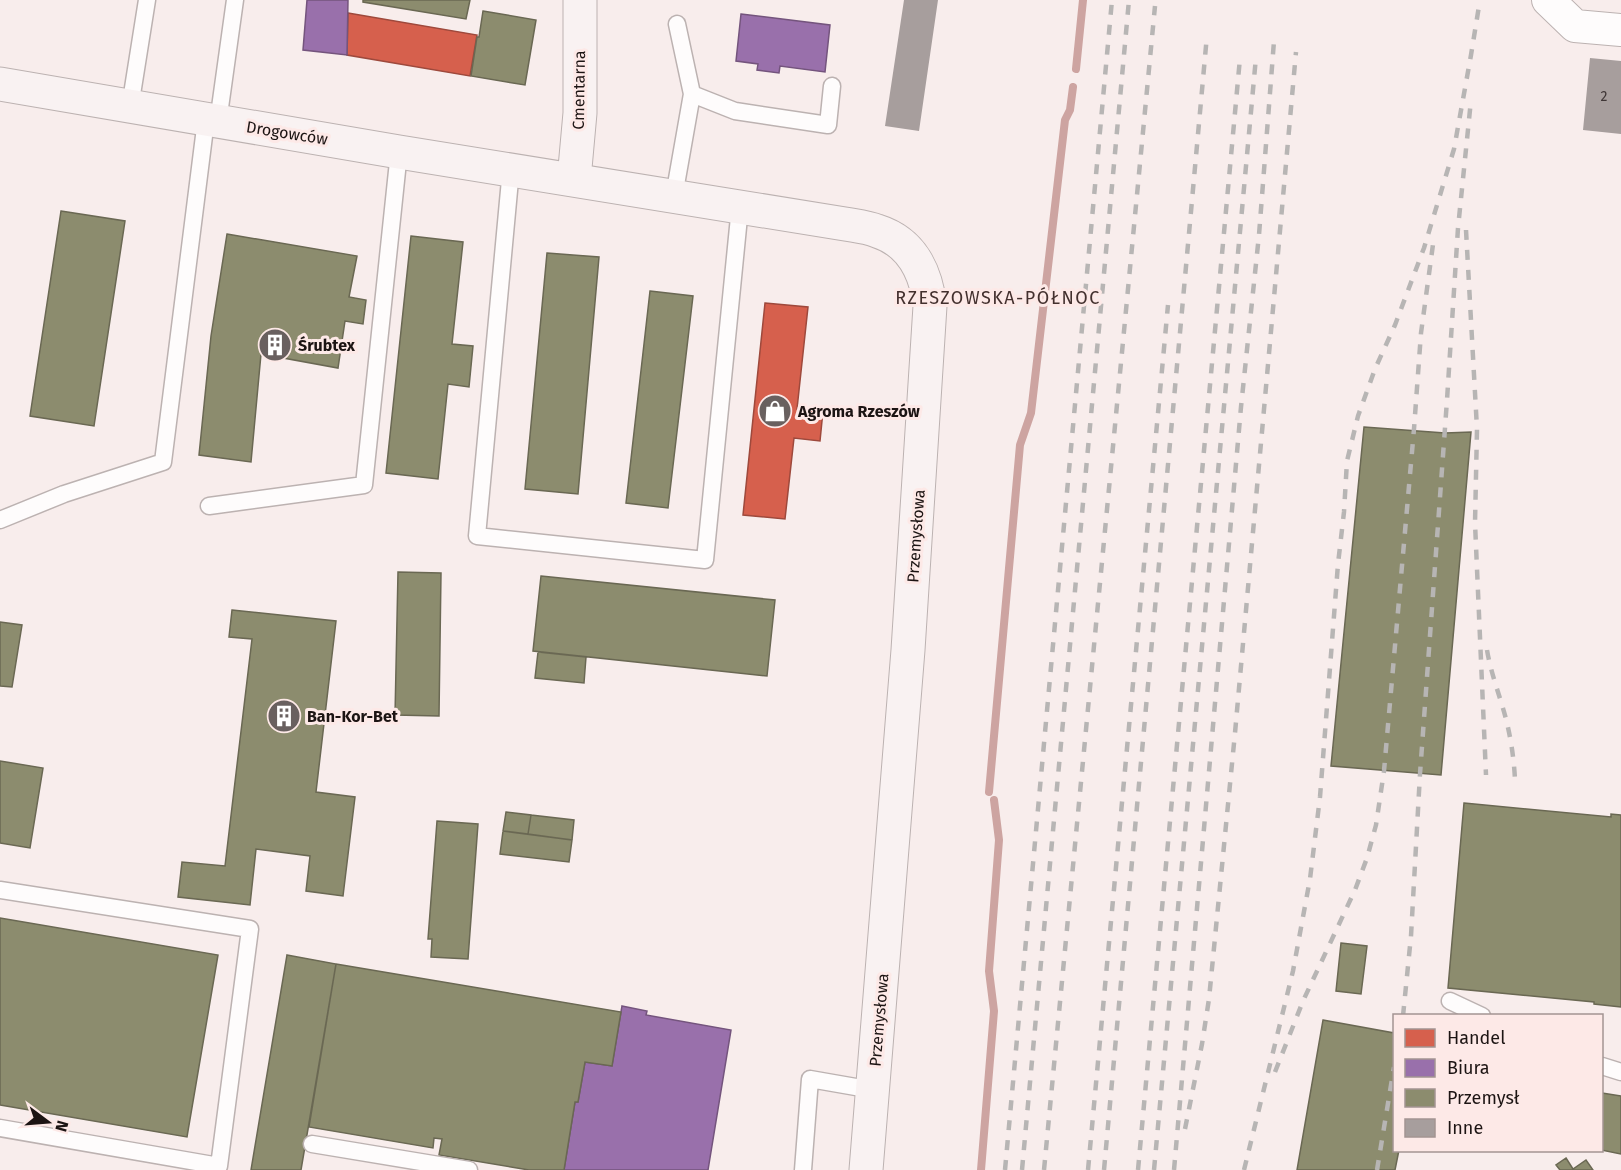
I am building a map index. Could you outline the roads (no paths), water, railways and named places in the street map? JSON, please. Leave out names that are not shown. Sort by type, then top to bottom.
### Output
[{"type":"street","name":"Cmentarna","points":[[574,179],[580,113],[580,0]]},
{"type":"street","points":[[1548,0],[1575,26],[1621,30]]},
{"type":"street","name":"Drogowców","points":[[0,84],[399,152],[574,179]]},
{"type":"street","name":"Przemysłowa","points":[[574,179],[877,230],[895,238],[905,246],[914,257],[928,286],[930,306],[918,517],[866,1170]]},
{"type":"lane","points":[[130,107],[147,0]]},
{"type":"lane","points":[[0,520],[64,494],[164,462],[212,121],[235,0]]},
{"type":"lane","points":[[674,196],[692,94],[677,24]]},
{"type":"lane","points":[[692,94],[735,111],[828,124],[832,86]]},
{"type":"lane","points":[[209,506],[364,485],[399,152]]},
{"type":"lane","points":[[511,169],[477,536],[705,560],[740,207]]},
{"type":"lane","points":[[0,890],[250,929],[219,1166],[0,1128]]},
{"type":"lane","points":[[1450,1001],[1478,1014]]},
{"type":"lane","points":[[1603,1066],[1621,1072]]},
{"type":"lane","points":[[803,1170],[810,1079],[873,1090]]},
{"type":"lane","points":[[312,1144],[469,1170]]},
{"type":"waterway","points":[[1076,69],[1083,0]]},
{"type":"waterway","points":[[989,792],[1020,445],[1031,413],[1065,120],[1070,110],[1073,87]]},
{"type":"waterway","points":[[981,1170],[994,1011],[989,971],[999,840],[994,800]]},
{"type":"railway","points":[[1005,1170],[1112,0]]},
{"type":"railway","points":[[1022,1170],[1129,0]]},
{"type":"railway","points":[[1244,1170],[1293,971],[1310,879],[1320,797],[1347,461],[1358,416],[1424,248],[1454,149],[1480,0]]},
{"type":"railway","points":[[1044,1170],[1155,6]]},
{"type":"railway","points":[[1104,1170],[1207,35]]},
{"type":"railway","points":[[1174,1170],[1241,407],[1259,235],[1274,41]]},
{"type":"railway","points":[[1185,1129],[1209,999],[1296,52]]},
{"type":"railway","points":[[1154,1170],[1256,57]]},
{"type":"railway","points":[[1138,1170],[1240,58]]},
{"type":"railway","points":[[1403,1014],[1411,936],[1458,228],[1471,100]]},
{"type":"railway","points":[[1466,230],[1477,429],[1475,523],[1486,775]]},
{"type":"railway","points":[[1275,1072],[1303,1001],[1355,890],[1376,825],[1384,771],[1421,333],[1434,237]]},
{"type":"railway","points":[[1088,1170],[1168,305]]},
{"type":"railway","points":[[1487,650],[1508,727],[1515,780]]},
{"type":"railway","points":[[1377,1170],[1393,1073]]},
{"type":"place","name":"Śrubtex","points":[[275,345]]},
{"type":"place","name":"Agroma Rzeszów","points":[[775,411]]},
{"type":"place","name":"Ban-Kor-Bet","points":[[284,716]]},
{"type":"district","name":"RZESZOWSKA-PÓŁNOC","points":[[998,298]]}]
